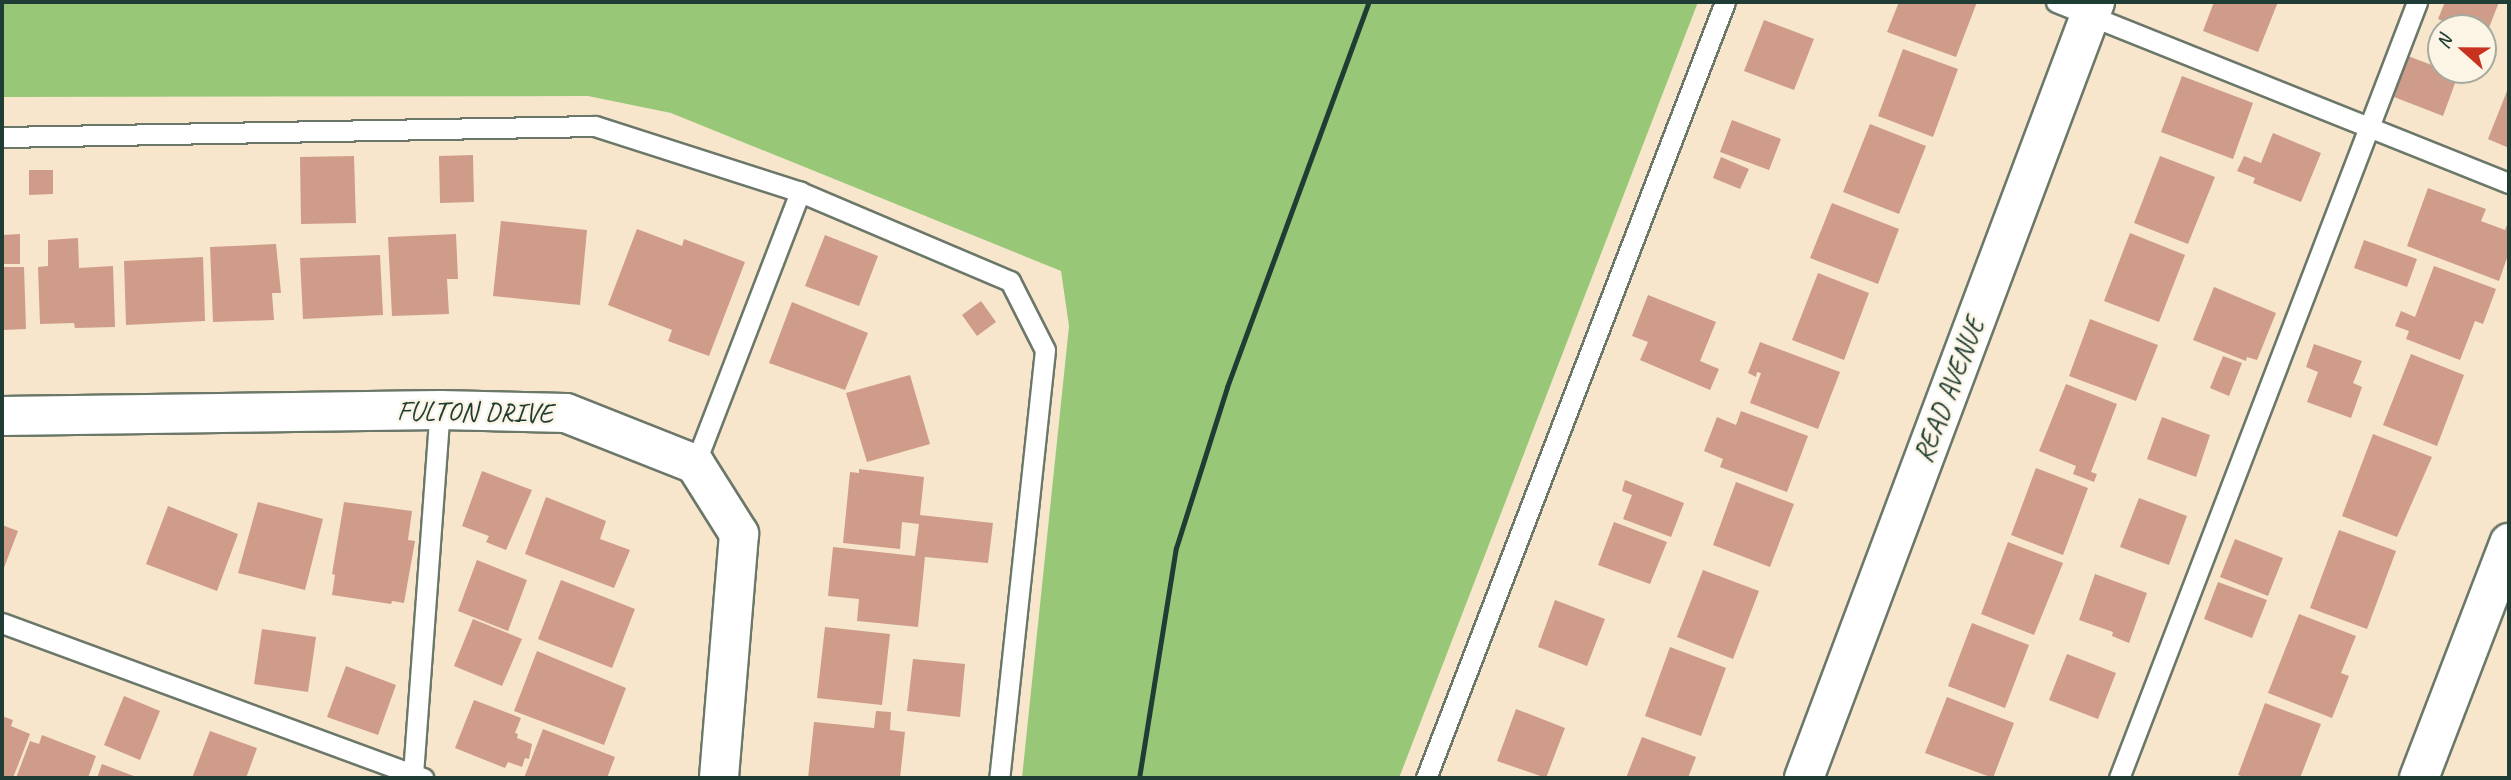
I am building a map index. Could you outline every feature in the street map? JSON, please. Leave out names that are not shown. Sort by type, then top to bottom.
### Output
[{"type":"street","name":"READ AVENUE","points":[[1804,778],[2080,6]]},
{"type":"street","name":"FULTON DRIVE","points":[[2,416],[440,410],[566,413],[695,464]]},
{"type":"street","points":[[695,464],[739,534],[719,778]]},
{"type":"street","points":[[2419,778],[2509,543]]},
{"type":"lane","points":[[1426,778],[1724,2]]},
{"type":"lane","points":[[2119,778],[2417,2]]},
{"type":"lane","points":[[2080,6],[2509,183]]},
{"type":"lane","points":[[2,137],[594,126],[800,192],[1010,281],[1045,350],[999,778]]},
{"type":"lane","points":[[695,464],[800,192]]},
{"type":"lane","points":[[2,623],[418,776],[440,410]]},
{"type":"green space","points":[[2,2],[1698,2],[1399,778],[1022,778],[1069,326],[1061,271],[671,113],[588,96],[2,97]]},
{"type":"building","points":[[1899,2],[1977,2],[1956,57],[1887,32]]},
{"type":"building","points":[[2214,2],[2278,2],[2258,52],[2203,31]]},
{"type":"building","points":[[2445,2],[2499,2],[2494,14],[2440,14]]},
{"type":"building","points":[[1764,20],[1814,39],[1794,90],[1744,71]]},
{"type":"building","points":[[1903,49],[1958,69],[1933,137],[1878,116]]},
{"type":"building","points":[[2408,56],[2427,63],[2427,84],[2455,84],[2443,116],[2394,97]]},
{"type":"building","points":[[2182,76],[2253,103],[2233,159],[2161,132]]},
{"type":"building","points":[[2509,86],[2509,148],[2488,139]]},
{"type":"building","points":[[1732,120],[1781,139],[1769,170],[1720,152]]},
{"type":"building","points":[[1870,124],[1926,146],[1899,214],[1843,192]]},
{"type":"building","points":[[2273,133],[2321,153],[2301,202],[2253,183],[2255,178],[2237,171],[2244,156],[2261,163]]},
{"type":"building","points":[[473,155],[474,202],[440,203],[439,156]]},
{"type":"building","points":[[354,156],[356,223],[301,224],[300,157]]},
{"type":"building","points":[[2160,156],[2215,177],[2188,244],[2134,223]]},
{"type":"building","points":[[1721,157],[1749,169],[1740,189],[1713,178]]},
{"type":"building","points":[[29,170],[53,170],[53,194],[29,195]]},
{"type":"building","points":[[2428,188],[2486,209],[2481,221],[2505,230],[2509,220],[2509,252],[2499,281],[2407,246]]},
{"type":"building","points":[[1832,203],[1899,229],[1878,284],[1810,258]]},
{"type":"building","points":[[501,221],[587,230],[580,305],[493,296]]},
{"type":"building","points":[[637,229],[682,246],[684,239],[745,262],[709,356],[668,341],[672,330],[608,305]]},
{"type":"building","points":[[2130,233],[2185,255],[2159,322],[2104,301]]},
{"type":"building","points":[[20,234],[20,264],[2,264],[2,235]]},
{"type":"building","points":[[456,234],[458,279],[447,279],[449,314],[392,316],[388,237]]},
{"type":"building","points":[[825,235],[878,256],[859,306],[805,286]]},
{"type":"building","points":[[78,238],[79,268],[113,266],[115,327],[75,328],[74,323],[40,324],[38,267],[48,266],[48,240]]},
{"type":"building","points":[[2364,240],[2417,259],[2407,287],[2354,268]]},
{"type":"building","points":[[276,244],[281,293],[272,293],[274,320],[213,322],[210,247]]},
{"type":"building","points":[[380,255],[383,315],[303,319],[300,258]]},
{"type":"building","points":[[203,257],[205,321],[126,325],[124,261]]},
{"type":"building","points":[[2434,266],[2496,289],[2483,324],[2475,321],[2460,360],[2406,339],[2409,331],[2395,326],[2401,311],[2415,317]]},
{"type":"building","points":[[2,267],[24,267],[26,329],[2,330]]},
{"type":"building","points":[[1818,273],[1869,293],[1844,360],[1792,340]]},
{"type":"building","points":[[2214,287],[2276,313],[2257,360],[2247,357],[2246,361],[2193,340]]},
{"type":"building","points":[[1648,295],[1716,322],[1700,361],[1719,369],[1710,390],[1640,360],[1648,342],[1632,336]]},
{"type":"building","points":[[981,301],[996,322],[977,336],[962,315]]},
{"type":"building","points":[[792,302],[868,333],[845,390],[769,363]]},
{"type":"building","points":[[2090,319],[2158,345],[2136,401],[2069,376]]},
{"type":"building","points":[[1760,342],[1840,372],[1818,429],[1750,403],[1761,373],[1757,372],[1756,377],[1748,373]]},
{"type":"building","points":[[2314,344],[2362,361],[2353,383],[2362,387],[2351,418],[2307,402],[2318,372],[2306,367]]},
{"type":"building","points":[[2411,354],[2464,375],[2437,446],[2383,425]]},
{"type":"building","points":[[2223,356],[2242,363],[2229,396],[2210,388]]},
{"type":"building","points":[[910,375],[930,444],[867,462],[846,393]]},
{"type":"building","points":[[2066,384],[2117,404],[2091,472],[2097,474],[2094,482],[2073,474],[2076,466],[2039,451]]},
{"type":"building","points":[[1741,411],[1808,436],[1787,492],[1720,467],[1723,459],[1704,451],[1717,417],[1736,425]]},
{"type":"building","points":[[2162,417],[2210,435],[2196,477],[2147,459]]},
{"type":"building","points":[[2373,434],[2432,457],[2397,537],[2342,516]]},
{"type":"building","points":[[2036,468],[2088,488],[2063,555],[2011,535]]},
{"type":"building","points":[[859,469],[924,477],[920,515],[993,523],[988,563],[925,557],[918,627],[857,621],[859,599],[828,596],[833,547],[915,556],[919,524],[902,522],[900,549],[843,543],[850,472],[859,473]]},
{"type":"building","points":[[482,471],[532,490],[506,550],[486,542],[489,536],[462,526]]},
{"type":"building","points":[[1625,480],[1684,503],[1671,537],[1623,519],[1632,495],[1622,491]]},
{"type":"building","points":[[1736,482],[1794,504],[1770,567],[1713,545]]},
{"type":"building","points":[[546,497],[606,521],[600,539],[630,550],[614,588],[525,554]]},
{"type":"building","points":[[2139,498],[2187,516],[2169,565],[2120,547]]},
{"type":"building","points":[[258,502],[323,519],[305,590],[238,573]]},
{"type":"building","points":[[344,502],[412,511],[408,540],[415,541],[404,603],[392,601],[391,604],[332,595],[335,575],[332,574]]},
{"type":"building","points":[[168,506],[238,534],[217,591],[146,564]]},
{"type":"building","points":[[1614,522],[1667,542],[1650,584],[1598,565]]},
{"type":"building","points":[[2,525],[18,531],[2,573]]},
{"type":"building","points":[[2339,530],[2396,551],[2367,629],[2310,608]]},
{"type":"building","points":[[2235,539],[2283,558],[2268,596],[2220,577]]},
{"type":"building","points":[[2008,542],[2063,563],[2034,635],[1981,614]]},
{"type":"building","points":[[477,560],[527,580],[508,631],[458,611]]},
{"type":"building","points":[[1703,570],[1759,591],[1733,659],[1677,637]]},
{"type":"building","points":[[2095,574],[2147,593],[2129,643],[2112,636],[2113,632],[2079,620]]},
{"type":"building","points":[[561,580],[635,609],[612,668],[538,639]]},
{"type":"building","points":[[2218,582],[2267,600],[2252,638],[2204,619]]},
{"type":"building","points":[[1555,600],[1605,619],[1587,666],[1538,647]]},
{"type":"building","points":[[2299,614],[2356,636],[2341,673],[2349,676],[2332,718],[2268,693]]},
{"type":"building","points":[[473,619],[522,639],[502,686],[454,666]]},
{"type":"building","points":[[1972,623],[2029,645],[2005,708],[1948,686]]},
{"type":"building","points":[[825,627],[890,634],[882,705],[817,698]]},
{"type":"building","points":[[262,629],[316,637],[308,692],[254,684]]},
{"type":"building","points":[[1670,647],[1726,668],[1701,736],[1645,716]]},
{"type":"building","points":[[537,651],[626,688],[604,745],[514,711]]},
{"type":"building","points":[[2067,654],[2116,673],[2098,719],[2049,700]]},
{"type":"building","points":[[913,659],[965,664],[960,717],[907,711]]},
{"type":"building","points":[[346,666],[396,685],[378,735],[327,717]]},
{"type":"building","points":[[124,696],[160,711],[140,760],[104,745]]},
{"type":"building","points":[[1947,697],[2014,723],[1993,778],[1925,753]]},
{"type":"building","points":[[474,700],[521,718],[515,733],[518,734],[517,738],[532,744],[529,759],[525,758],[522,767],[508,762],[505,768],[455,748]]},
{"type":"building","points":[[2265,703],[2321,724],[2300,778],[2247,778],[2238,775]]},
{"type":"building","points":[[1516,709],[1565,728],[1546,778],[1497,761]]},
{"type":"building","points":[[876,711],[891,712],[890,730],[905,732],[900,778],[808,778],[814,722],[874,728]]},
{"type":"building","points":[[2,716],[13,720],[11,726],[30,734],[13,778],[2,778]]},
{"type":"building","points":[[543,729],[615,757],[607,778],[524,778]]},
{"type":"building","points":[[210,731],[257,748],[246,778],[192,778]]},
{"type":"building","points":[[42,735],[96,756],[88,778],[16,778],[30,741],[39,744]]},
{"type":"building","points":[[1642,737],[1696,757],[1688,778],[1626,778]]},
{"type":"building","points":[[102,764],[139,778],[97,778]]},
{"type":"railway","points":[[1139,778],[1176,548],[1227,387],[1369,2]]}]
